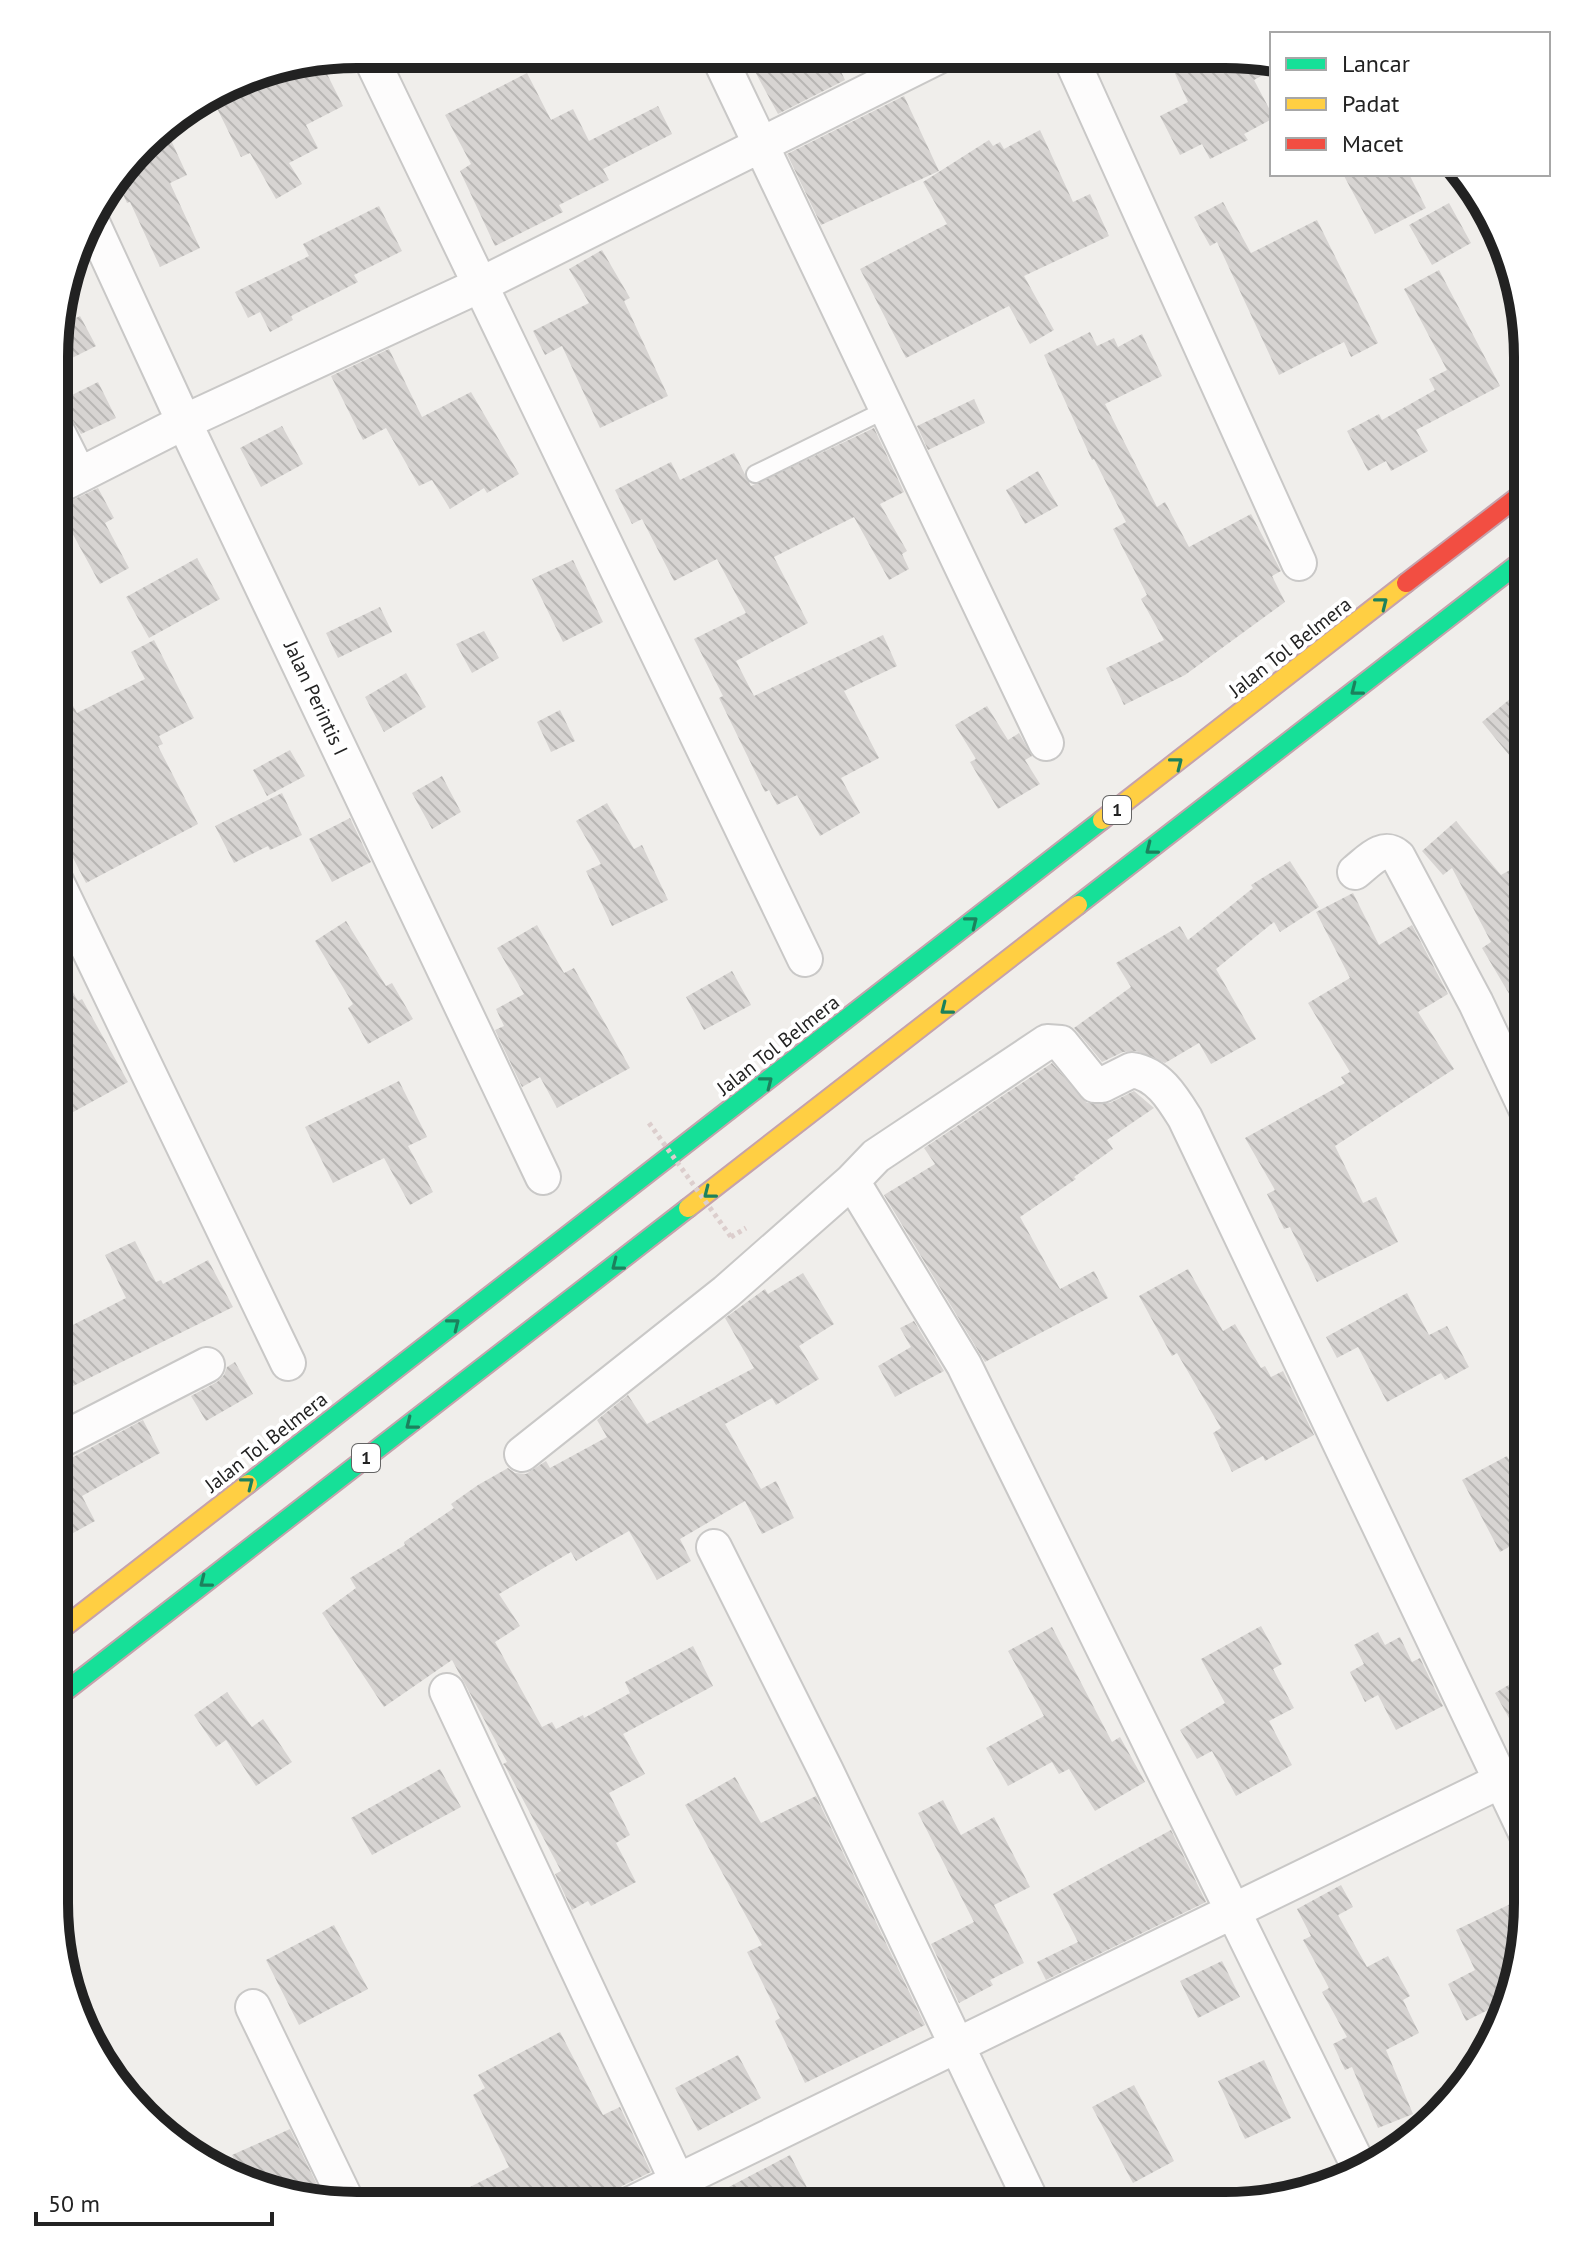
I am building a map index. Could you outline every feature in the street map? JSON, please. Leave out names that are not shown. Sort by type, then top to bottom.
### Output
[{"type":"highway","name":"Jalan Tol Belmera","points":[[68,1624],[1514,500]]},
{"type":"highway","name":"1","points":[[68,1689],[1514,567]]},
{"type":"street","points":[[376,68],[805,959]]},
{"type":"street","points":[[724,68],[1046,743]]},
{"type":"street","points":[[68,481],[184,422],[480,285],[914,68]]},
{"type":"street","points":[[1075,68],[1299,563]]},
{"type":"street","name":"Jalan Perintis I","points":[[97,232],[543,1177]]},
{"type":"street","points":[[1355,872],[1384,851],[1393,852],[1398,857],[1476,1003],[1514,1083]]},
{"type":"street","points":[[68,906],[288,1363]]},
{"type":"street","points":[[522,1454],[726,1292],[852,1181],[876,1156],[1047,1042],[1055,1041],[1067,1049],[1095,1085],[1102,1085],[1132,1070],[1152,1078],[1165,1088],[1192,1133],[1514,1775],[955,2045],[687,2192]]},
{"type":"street","points":[[852,1181],[964,1365],[1356,2160]]},
{"type":"street","points":[[68,1436],[207,1365]]},
{"type":"street","points":[[714,1547],[826,1771],[1027,2192]]},
{"type":"street","points":[[447,1691],[682,2192]]},
{"type":"street","points":[[253,2007],[342,2191]]},
{"type":"lane","points":[[755,474],[887,409]]},
{"type":"path","points":[[649,1123],[731,1237]]},
{"type":"building","points":[[753,68],[839,68],[845,80],[778,114]]},
{"type":"building","points":[[1172,68],[1269,71],[1254,80],[1270,110],[1270,120],[1244,134],[1248,140],[1210,159],[1202,144],[1180,155],[1160,116],[1188,102]]},
{"type":"building","points":[[325,70],[343,106],[306,125],[318,148],[289,163],[302,184],[276,199],[250,153],[241,157],[216,105],[264,83]]},
{"type":"building","points":[[527,73],[551,120],[573,109],[589,141],[658,106],[672,134],[603,169],[609,180],[559,205],[563,212],[495,246],[460,171],[471,164],[445,115]]},
{"type":"building","points":[[904,96],[939,171],[821,225],[787,154]]},
{"type":"building","points":[[1040,130],[1073,202],[1090,194],[1109,236],[1024,276],[1054,330],[1030,344],[1009,306],[906,358],[860,269],[947,224],[923,182],[989,140],[993,146],[1000,142],[1004,149]]},
{"type":"building","points":[[170,138],[187,175],[170,183],[200,248],[160,267],[130,202],[127,203],[121,191]]},
{"type":"building","points":[[1344,176],[1410,176],[1426,208],[1375,234]]},
{"type":"building","points":[[1223,202],[1251,253],[1317,220],[1378,343],[1351,357],[1344,342],[1279,375],[1217,242],[1210,246],[1194,217]]},
{"type":"building","points":[[1449,203],[1471,243],[1432,265],[1409,225]]},
{"type":"building","points":[[379,206],[402,251],[354,275],[358,282],[291,316],[293,320],[270,332],[260,312],[248,318],[235,292],[309,256],[303,244]]},
{"type":"building","points":[[602,250],[630,298],[624,301],[668,396],[600,428],[562,346],[545,355],[533,331],[589,303],[569,269]]},
{"type":"building","points":[[1439,270],[1500,386],[1416,430],[1428,451],[1391,471],[1386,461],[1368,471],[1347,431],[1379,414],[1382,420],[1435,390],[1429,379],[1447,370],[1404,289]]},
{"type":"building","points":[[80,316],[96,346],[68,360],[68,357],[70,321]]},
{"type":"building","points":[[1090,332],[1097,346],[1114,338],[1118,347],[1142,334],[1162,376],[1105,404],[1157,507],[1165,502],[1189,547],[1251,514],[1281,571],[1272,576],[1285,602],[1185,675],[1124,705],[1106,668],[1164,640],[1141,599],[1147,595],[1113,529],[1126,522],[1092,460],[1044,355]]},
{"type":"building","points":[[389,349],[422,417],[471,392],[519,474],[487,493],[484,488],[450,509],[432,480],[419,486],[386,428],[363,440],[331,376]]},
{"type":"building","points":[[98,382],[116,418],[81,434],[68,413],[68,397]]},
{"type":"building","points":[[974,399],[985,423],[928,450],[917,426]]},
{"type":"building","points":[[282,426],[303,464],[261,487],[240,448]]},
{"type":"building","points":[[874,428],[904,492],[880,504],[907,551],[902,554],[909,569],[889,580],[854,517],[774,557],[808,623],[736,661],[754,696],[883,635],[897,666],[844,691],[879,758],[841,778],[860,813],[820,836],[797,795],[777,805],[769,790],[765,792],[694,639],[746,613],[717,559],[674,581],[642,519],[632,524],[615,490],[671,462],[680,480],[734,453],[751,486]]},
{"type":"building","points":[[1038,471],[1058,506],[1025,524],[1006,490]]},
{"type":"building","points":[[98,488],[114,518],[105,523],[129,568],[100,584],[68,525],[68,502]]},
{"type":"building","points":[[197,558],[220,599],[149,638],[126,597]]},
{"type":"building","points":[[573,560],[603,622],[563,642],[532,579]]},
{"type":"building","points":[[380,607],[392,632],[338,658],[326,633]]},
{"type":"building","points":[[484,631],[499,658],[472,673],[456,644]]},
{"type":"building","points":[[154,640],[194,718],[159,736],[163,744],[158,746],[198,824],[86,883],[68,851],[68,696],[77,713],[145,679],[131,652]]},
{"type":"building","points":[[406,673],[426,707],[384,732],[365,697]]},
{"type":"building","points":[[1514,696],[1514,761],[1482,722]]},
{"type":"building","points":[[987,706],[1008,740],[1019,733],[1032,756],[1025,760],[1040,784],[998,809],[970,762],[976,759],[955,725]]},
{"type":"building","points":[[560,710],[575,741],[551,752],[537,722]]},
{"type":"building","points":[[290,750],[305,776],[267,796],[253,770]]},
{"type":"building","points":[[442,776],[461,812],[432,829],[412,793]]},
{"type":"building","points":[[282,793],[302,835],[270,850],[268,846],[234,863],[215,826]]},
{"type":"building","points":[[607,803],[634,849],[642,845],[668,900],[612,926],[586,871],[601,864],[576,821]]},
{"type":"building","points":[[350,818],[371,862],[332,882],[309,839]]},
{"type":"building","points":[[1456,821],[1501,875],[1510,870],[1514,877],[1514,995],[1511,997],[1482,948],[1491,942],[1452,868],[1443,875],[1422,851]]},
{"type":"building","points":[[1290,861],[1319,907],[1280,932],[1274,922],[1216,969],[1256,1039],[1211,1064],[1199,1043],[1165,1063],[1136,1051],[1123,1052],[1102,1062],[1074,1028],[1131,987],[1116,963],[1180,926],[1188,940],[1253,888],[1251,885]]},
{"type":"building","points":[[1353,893],[1379,945],[1412,925],[1448,994],[1418,1012],[1454,1069],[1335,1146],[1363,1203],[1376,1197],[1398,1242],[1317,1282],[1290,1227],[1284,1229],[1267,1194],[1275,1190],[1245,1138],[1345,1083],[1341,1077],[1350,1072],[1308,1003],[1350,978],[1316,912]]},
{"type":"building","points":[[346,921],[386,986],[392,983],[413,1019],[368,1044],[348,1008],[353,1004],[315,941]]},
{"type":"building","points":[[537,925],[564,973],[574,968],[630,1068],[557,1108],[540,1077],[522,1087],[495,1030],[504,1026],[496,1009],[524,994],[497,948]]},
{"type":"building","points":[[732,971],[751,1005],[704,1030],[686,997]]},
{"type":"building","points":[[68,983],[78,1001],[82,999],[128,1082],[68,1115]]},
{"type":"building","points":[[1052,1063],[1087,1103],[1110,1103],[1134,1091],[1154,1108],[1107,1140],[1113,1149],[1020,1217],[1060,1289],[1094,1271],[1108,1298],[985,1362],[884,1195],[935,1164],[924,1148]]},
{"type":"building","points":[[399,1081],[427,1137],[408,1146],[433,1192],[410,1205],[384,1158],[333,1183],[305,1127]]},
{"type":"building","points":[[135,1241],[156,1282],[161,1280],[163,1284],[208,1260],[233,1307],[68,1389],[68,1327],[126,1298],[105,1255]]},
{"type":"building","points":[[1188,1269],[1223,1331],[1235,1324],[1261,1368],[1265,1366],[1271,1377],[1283,1371],[1314,1435],[1265,1461],[1263,1456],[1232,1472],[1213,1433],[1221,1428],[1177,1353],[1172,1356],[1139,1296]]},
{"type":"building","points":[[803,1273],[834,1324],[799,1346],[819,1379],[776,1405],[772,1398],[725,1424],[761,1489],[776,1481],[794,1518],[762,1534],[745,1501],[680,1539],[691,1561],[657,1580],[629,1531],[576,1561],[571,1552],[499,1594],[520,1626],[495,1642],[542,1727],[552,1722],[556,1729],[583,1715],[584,1718],[630,1693],[625,1682],[693,1646],[713,1686],[623,1734],[645,1774],[609,1793],[630,1835],[616,1843],[636,1882],[591,1906],[588,1901],[572,1910],[555,1874],[561,1871],[503,1764],[507,1762],[452,1660],[384,1707],[322,1613],[356,1588],[350,1578],[405,1545],[404,1542],[454,1508],[451,1504],[478,1485],[508,1468],[515,1473],[526,1474],[546,1461],[550,1468],[607,1437],[597,1420],[628,1395],[647,1424],[754,1368],[725,1318],[765,1289],[768,1294]]},
{"type":"building","points":[[1407,1293],[1429,1335],[1447,1326],[1469,1367],[1445,1380],[1441,1373],[1387,1402],[1358,1347],[1337,1358],[1326,1337]]},
{"type":"building","points":[[914,1321],[944,1371],[895,1397],[878,1366],[911,1347],[900,1328]]},
{"type":"building","points":[[235,1362],[253,1394],[206,1421],[191,1396],[217,1382],[227,1367]]},
{"type":"building","points":[[143,1420],[160,1453],[82,1496],[95,1521],[68,1536],[68,1460]]},
{"type":"building","points":[[1507,1456],[1514,1469],[1514,1544],[1500,1552],[1462,1480]]},
{"type":"building","points":[[1261,1626],[1282,1664],[1273,1669],[1294,1708],[1269,1721],[1292,1765],[1236,1796],[1212,1751],[1197,1759],[1180,1730],[1225,1703],[1201,1659]]},
{"type":"building","points":[[1052,1627],[1112,1742],[1120,1737],[1145,1782],[1095,1811],[1069,1769],[1059,1774],[1052,1762],[1008,1786],[986,1748],[1044,1716],[1008,1651]]},
{"type":"building","points":[[1378,1632],[1385,1645],[1400,1637],[1412,1662],[1420,1658],[1443,1706],[1396,1730],[1378,1695],[1365,1702],[1350,1672],[1364,1664],[1354,1645]]},
{"type":"building","points":[[1514,1682],[1514,1718],[1510,1720],[1495,1693]]},
{"type":"building","points":[[227,1692],[252,1727],[263,1719],[292,1762],[256,1786],[226,1740],[216,1747],[194,1715]]},
{"type":"building","points":[[440,1769],[461,1807],[372,1855],[351,1818]]},
{"type":"building","points":[[735,1777],[761,1823],[816,1796],[925,2025],[805,2083],[775,2021],[780,2018],[747,1952],[762,1945],[685,1805]]},
{"type":"building","points":[[943,1800],[961,1835],[994,1817],[1030,1887],[994,1905],[1024,1963],[990,1980],[993,1985],[959,2003],[931,1944],[974,1922],[918,1813]]},
{"type":"building","points":[[1171,1830],[1206,1902],[1046,1980],[1037,1962],[1078,1942],[1053,1894]]},
{"type":"building","points":[[1341,1885],[1353,1907],[1338,1915],[1367,1967],[1388,1956],[1410,1996],[1403,2000],[1419,2033],[1386,2050],[1413,2114],[1378,2128],[1352,2067],[1345,2070],[1333,2044],[1347,2037],[1322,1992],[1329,1988],[1303,1940],[1311,1936],[1297,1909]]},
{"type":"building","points":[[1514,1902],[1512,1941],[1499,1996],[1495,2007],[1466,2021],[1448,1984],[1475,1970],[1456,1930]]},
{"type":"building","points":[[334,1925],[368,1989],[299,2025],[266,1960]]},
{"type":"building","points":[[1222,1961],[1240,1997],[1198,2018],[1180,1981]]},
{"type":"building","points":[[560,2032],[603,2115],[620,2107],[651,2172],[616,2192],[460,2192],[509,2167],[473,2095],[485,2088],[478,2075]]},
{"type":"building","points":[[738,2055],[761,2098],[698,2131],[675,2088]]},
{"type":"building","points":[[1264,2060],[1291,2118],[1245,2139],[1218,2081]]},
{"type":"building","points":[[1134,2085],[1174,2161],[1133,2183],[1092,2107]]},
{"type":"building","points":[[290,2129],[320,2190],[264,2177],[237,2166],[232,2155]]},
{"type":"building","points":[[790,2155],[809,2192],[729,2192],[727,2188]]},
{"type":"traffic: fast","points":[[1078,905],[1514,567]]},
{"type":"traffic: fast","points":[[248,1484],[1102,820]]},
{"type":"traffic: fast","points":[[68,1689],[688,1208]]},
{"type":"traffic: slow","points":[[1102,820],[1406,583]]},
{"type":"traffic: slow","points":[[688,1208],[1078,905]]},
{"type":"traffic: slow","points":[[68,1624],[248,1484]]},
{"type":"traffic: jam","points":[[1406,583],[1514,500]]}]
